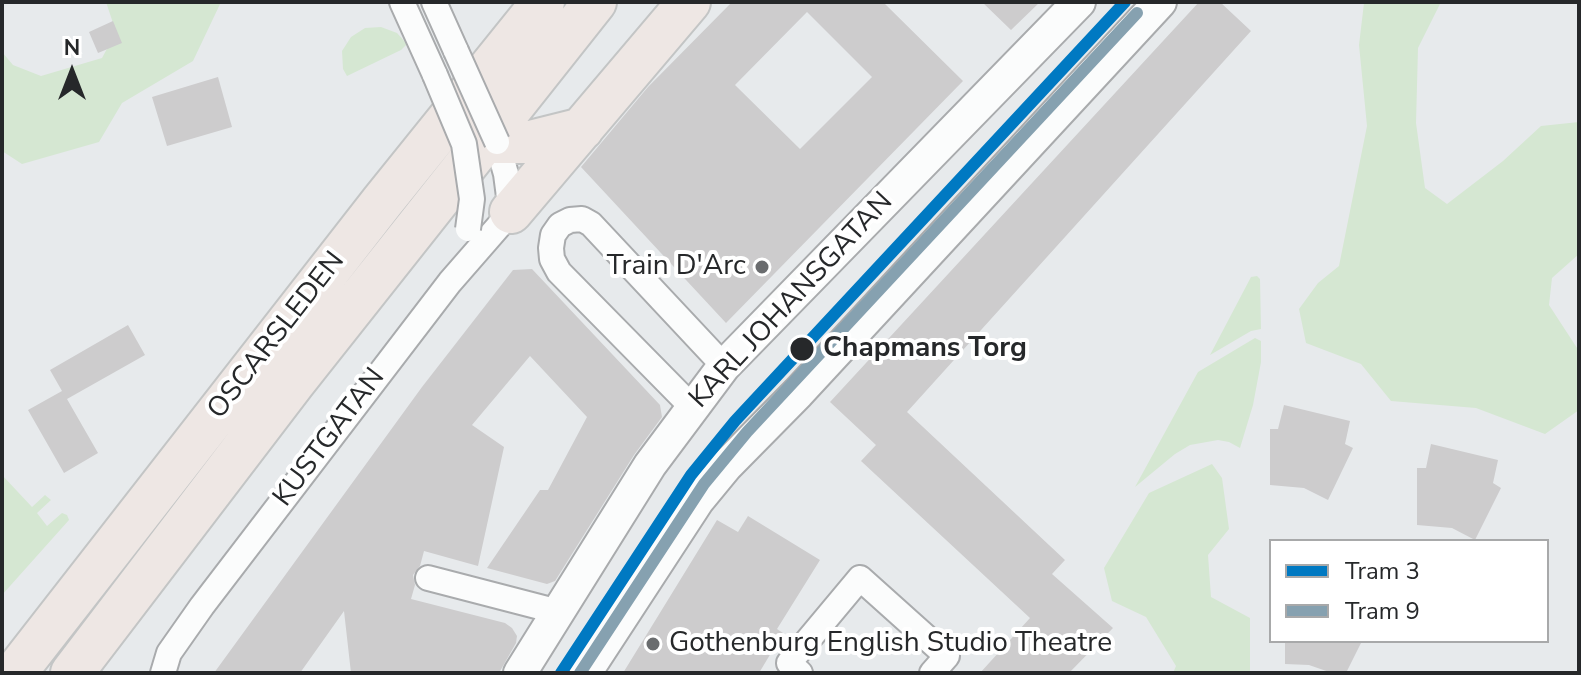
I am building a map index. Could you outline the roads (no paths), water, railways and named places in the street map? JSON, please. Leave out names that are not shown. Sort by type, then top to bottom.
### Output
[{"type":"highway","name":"OSCARSLEDEN","points":[[15,673],[372,214],[543,2]]},
{"type":"highway","name":"OSCARSLEDEN","points":[[72,673],[294,382],[595,2]]},
{"type":"highway","points":[[509,198],[563,134],[689,2]]},
{"type":"highway","points":[[497,142],[563,134]]},
{"type":"street","points":[[402,2],[455,119],[469,169],[472,199],[468,229],[450,282]]},
{"type":"street","points":[[434,2],[497,142],[509,198]]},
{"type":"street","name":"KARL JOHANSGATAN","points":[[520,673],[650,465],[724,366],[1079,2]]},
{"type":"street","points":[[585,673],[698,500],[726,466],[798,393],[1160,2]]},
{"type":"street","points":[[455,119],[476,135],[497,142]]},
{"type":"street","name":"KUSTGATAN","points":[[163,673],[169,653],[195,615],[450,282],[509,198]]},
{"type":"street","points":[[692,407],[559,272],[552,259],[551,248],[553,235],[560,225],[582,219],[591,224],[724,366]]},
{"type":"street","points":[[428,578],[559,612]]},
{"type":"street","points":[[791,670],[860,578],[947,656],[932,673]]},
{"type":"tram line","name":"3","points":[[561,673],[691,475],[735,421],[1125,2]]},
{"type":"tram line","name":"9","points":[[580,673],[704,484],[747,432],[1137,13]]},
{"type":"place","name":"Train D'Arc","points":[[762,267]]},
{"type":"place","name":"Chapmans Torg","points":[[802,349]]},
{"type":"place","name":"Gothenburg English Studio Theatre","points":[[653,644]]}]
